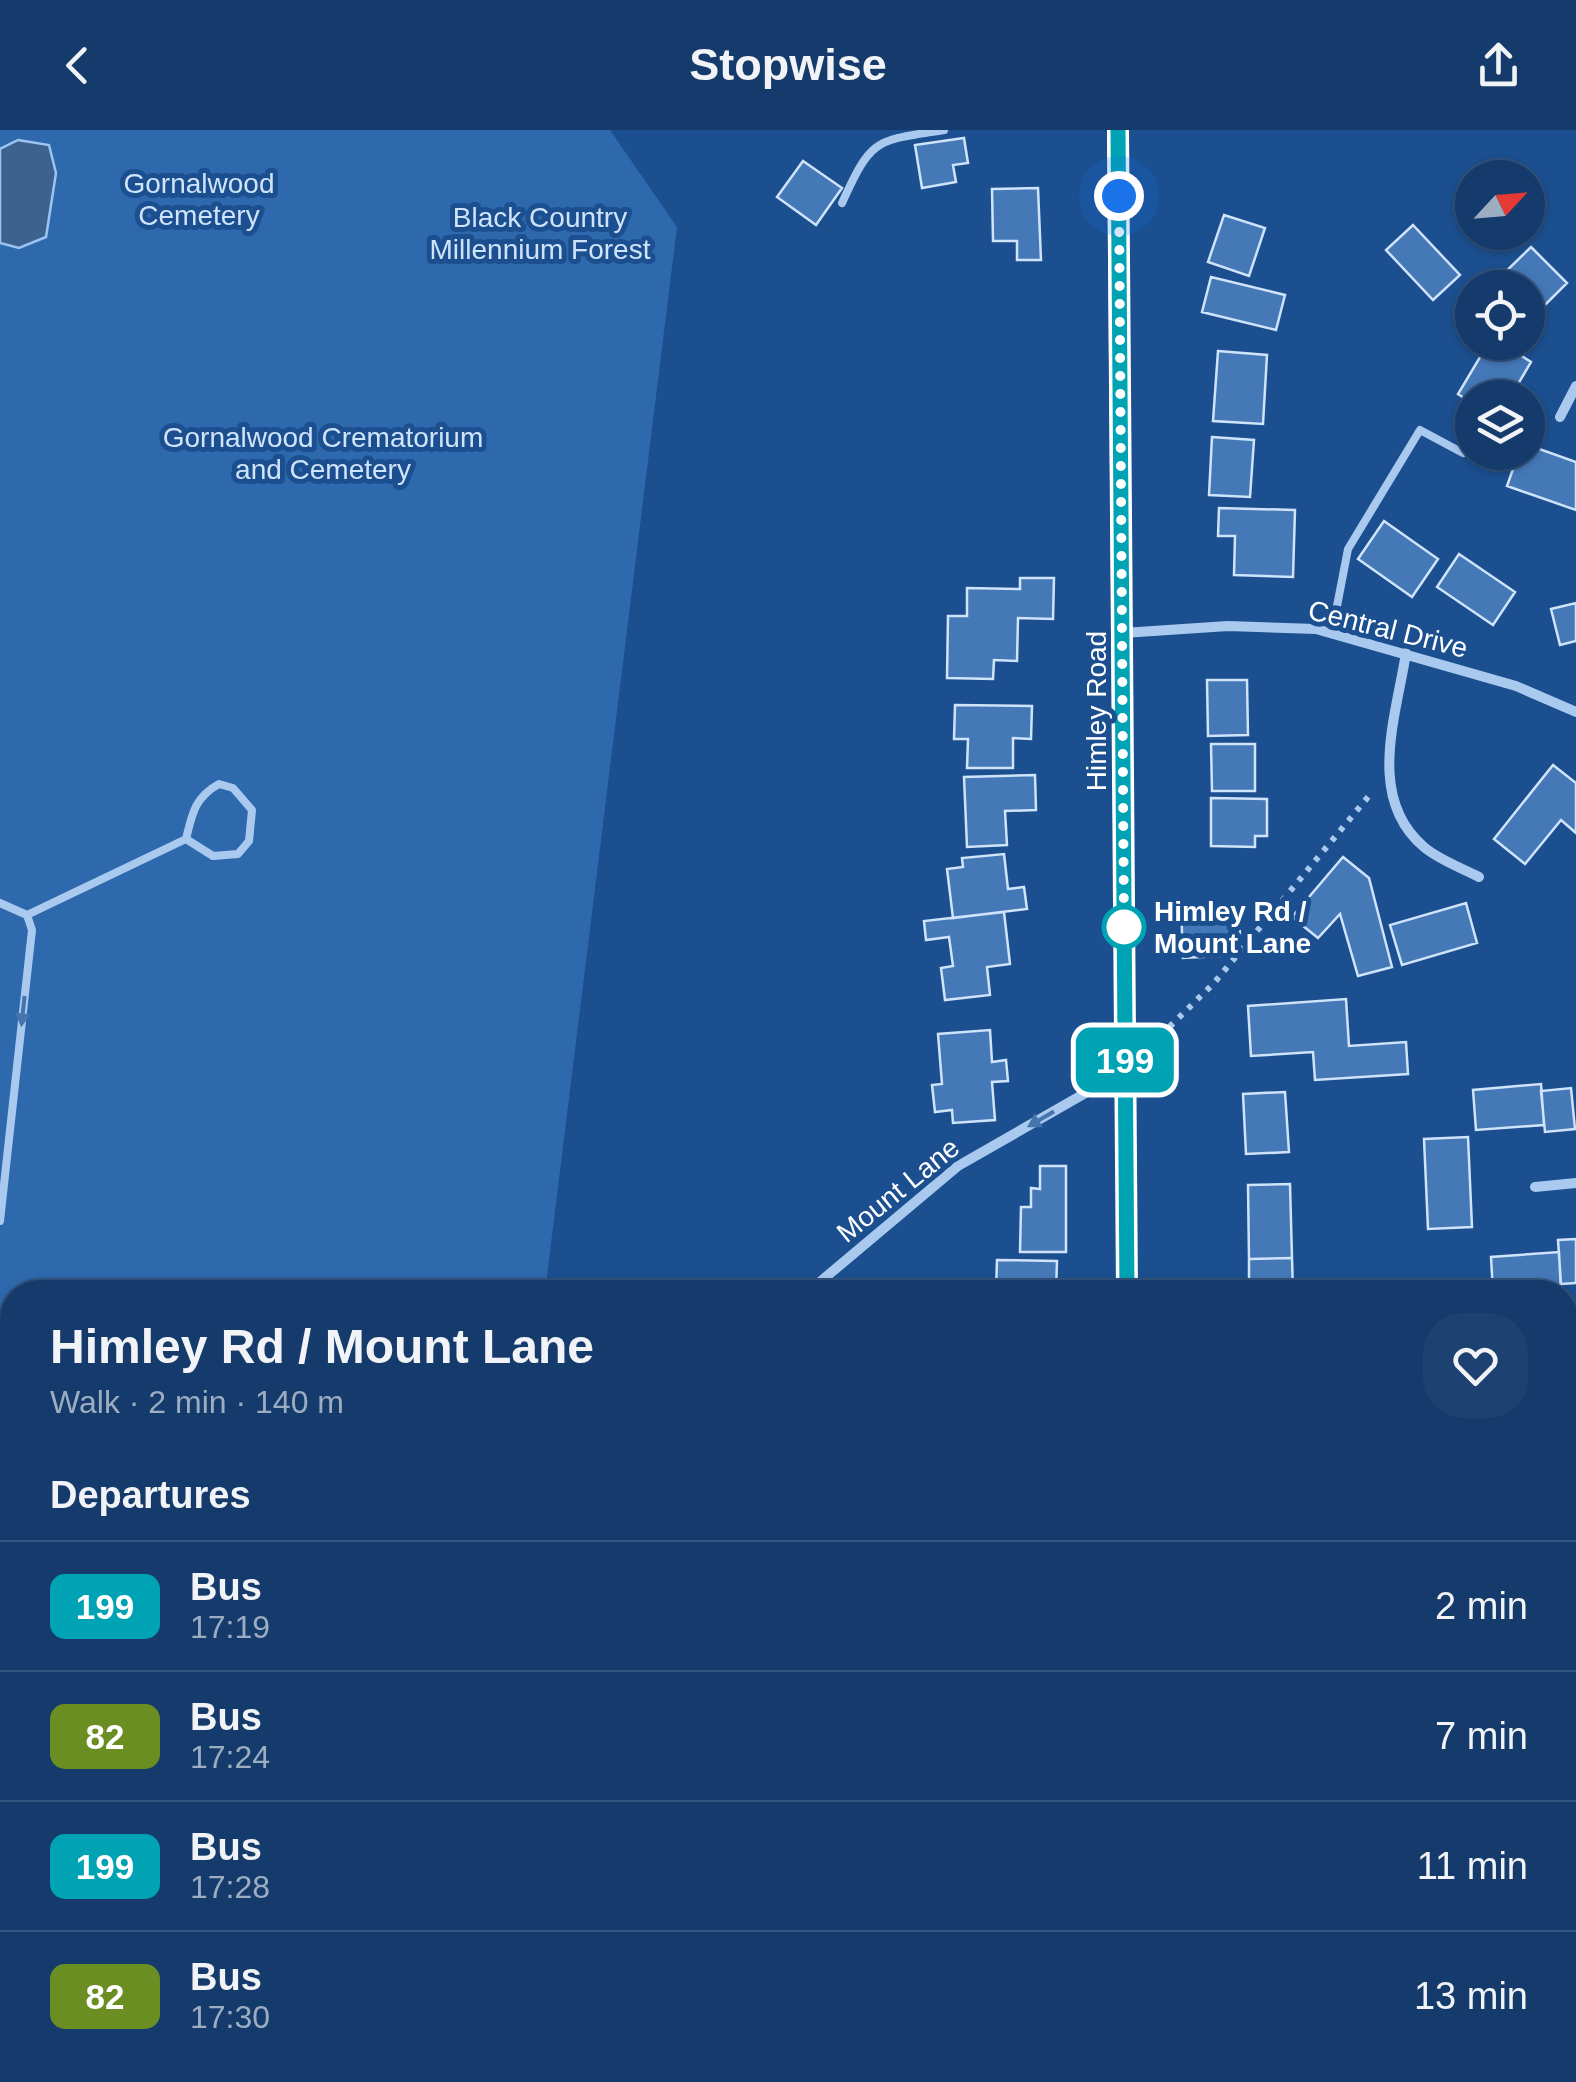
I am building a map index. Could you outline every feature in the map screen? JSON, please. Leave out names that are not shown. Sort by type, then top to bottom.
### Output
[{"type":"main road","name":"Himley Road","points":[[1118,130],[1127,1280]]},
{"type":"street","points":[[1560,417],[1576,386]]},
{"type":"street","name":"Central Drive","points":[[1123,633],[1228,626],[1332,632],[1516,686],[1576,712]]},
{"type":"street","points":[[1406,654],[1387,774],[1397,813],[1424,847],[1479,877]]},
{"type":"street","name":"Mount Lane","points":[[822,1280],[958,1166],[1125,1070]]},
{"type":"street","points":[[1535,1187],[1576,1183]]},
{"type":"lane","points":[[842,202],[862,157],[888,138],[944,130]]},
{"type":"lane","points":[[1332,632],[1348,549],[1420,430],[1455,450]]},
{"type":"lane","points":[[219,784],[233,788],[252,810],[249,841],[238,854],[213,856],[186,840],[193,808],[205,792],[219,784]]},
{"type":"lane","points":[[27,915],[186,840]]},
{"type":"lane","points":[[0,903],[27,915],[32,930],[0,1221]]},
{"type":"path","points":[[1125,1070],[1214,982],[1387,774]]},
{"type":"green space","name":"Gornalwood Crematorium and Cemetery","points":[[0,130],[610,130],[677,227],[546,1280],[0,1280]]},
{"type":"shaded area","points":[[18,140],[49,145],[56,173],[46,237],[19,248],[0,243],[0,149]]},
{"type":"building","points":[[964,138],[968,163],[953,165],[956,182],[922,188],[915,145]]},
{"type":"building","points":[[803,161],[842,188],[816,225],[777,197]]},
{"type":"building","points":[[1038,188],[1041,260],[1017,260],[1017,241],[993,241],[992,189]]},
{"type":"building","points":[[1224,215],[1265,228],[1249,276],[1208,262]]},
{"type":"building","points":[[1413,225],[1455,270],[1455,280],[1433,300],[1386,250]]},
{"type":"building","points":[[1528,250],[1534,250],[1567,283],[1545,305],[1545,270],[1507,270]]},
{"type":"building","points":[[1211,277],[1285,295],[1276,330],[1202,312]]},
{"type":"building","points":[[1218,351],[1267,355],[1263,424],[1213,421]]},
{"type":"building","points":[[1478,360],[1531,362],[1520,380],[1466,380]]},
{"type":"building","points":[[1212,437],[1254,440],[1250,497],[1209,495]]},
{"type":"building","points":[[1545,451],[1576,462],[1576,510],[1507,486],[1513,470],[1545,470]]},
{"type":"building","points":[[1219,508],[1295,510],[1293,577],[1234,575],[1235,536],[1218,536]]},
{"type":"building","points":[[1384,521],[1438,559],[1412,597],[1358,559]]},
{"type":"building","points":[[1459,554],[1515,592],[1493,625],[1437,587]]},
{"type":"building","points":[[1020,578],[1054,578],[1053,619],[1018,618],[1017,661],[994,660],[993,679],[947,678],[948,616],[967,616],[967,588],[1020,589]]},
{"type":"building","points":[[1576,603],[1576,641],[1560,645],[1551,609]]},
{"type":"building","points":[[1207,680],[1247,680],[1248,735],[1208,736]]},
{"type":"building","points":[[955,705],[1032,706],[1031,739],[1013,738],[1013,768],[967,768],[968,739],[954,739]]},
{"type":"building","points":[[1211,744],[1255,744],[1255,791],[1212,791]]},
{"type":"building","points":[[1553,765],[1576,783],[1576,833],[1561,820],[1525,864],[1494,839]]},
{"type":"building","points":[[1035,775],[1036,810],[1005,811],[1007,845],[967,847],[964,777]]},
{"type":"building","points":[[1211,798],[1267,799],[1267,836],[1255,836],[1255,847],[1211,846]]},
{"type":"building","points":[[1004,854],[1008,889],[1024,887],[1027,909],[953,918],[947,869],[963,867],[962,858]]},
{"type":"building","points":[[1343,857],[1369,878],[1392,967],[1358,976],[1340,914],[1318,938],[1292,917]]},
{"type":"building","points":[[1466,903],[1477,943],[1402,965],[1390,925]]},
{"type":"building","points":[[1239,904],[1240,937],[1218,938],[1219,956],[1183,958],[1181,906]]},
{"type":"building","points":[[1004,912],[1010,964],[987,967],[990,995],[945,1000],[941,968],[953,966],[949,937],[926,940],[924,921]]},
{"type":"building","points":[[1346,999],[1349,1046],[1406,1042],[1408,1074],[1315,1080],[1313,1052],[1251,1056],[1248,1006]]},
{"type":"building","points":[[990,1030],[992,1062],[1006,1060],[1008,1081],[992,1082],[995,1120],[953,1123],[952,1110],[935,1112],[932,1085],[942,1084],[938,1034]]},
{"type":"building","points":[[1541,1084],[1544,1125],[1476,1130],[1473,1090]]},
{"type":"building","points":[[1571,1088],[1575,1129],[1545,1132],[1541,1091]]},
{"type":"building","points":[[1285,1092],[1289,1152],[1246,1154],[1243,1094]]},
{"type":"building","points":[[1468,1137],[1472,1227],[1428,1229],[1424,1139]]},
{"type":"building","points":[[1040,1166],[1066,1166],[1066,1252],[1020,1252],[1021,1207],[1031,1207],[1031,1188],[1040,1189]]},
{"type":"building","points":[[1290,1184],[1292,1258],[1249,1259],[1248,1185]]},
{"type":"building","points":[[1576,1239],[1576,1280],[1561,1280],[1558,1240]]},
{"type":"building","points":[[1559,1252],[1560,1280],[1492,1280],[1491,1257]]},
{"type":"building","points":[[1292,1258],[1293,1280],[1249,1280],[1249,1259]]},
{"type":"building","points":[[997,1260],[1057,1261],[1056,1280],[996,1280]]},
{"type":"bus line","name":"199","points":[[1118,130],[1127,1280]]},
{"type":"place","name":"Himley Rd / Mount Lane","points":[[1124,927]]},
{"type":"route","points":[[1119,196],[1124,927]]},
{"type":"park label","name":"Gornalwood Cemetery","points":[[199,199]]},
{"type":"park label","name":"Black Country Millennium Forest","points":[[540,233]]}]
